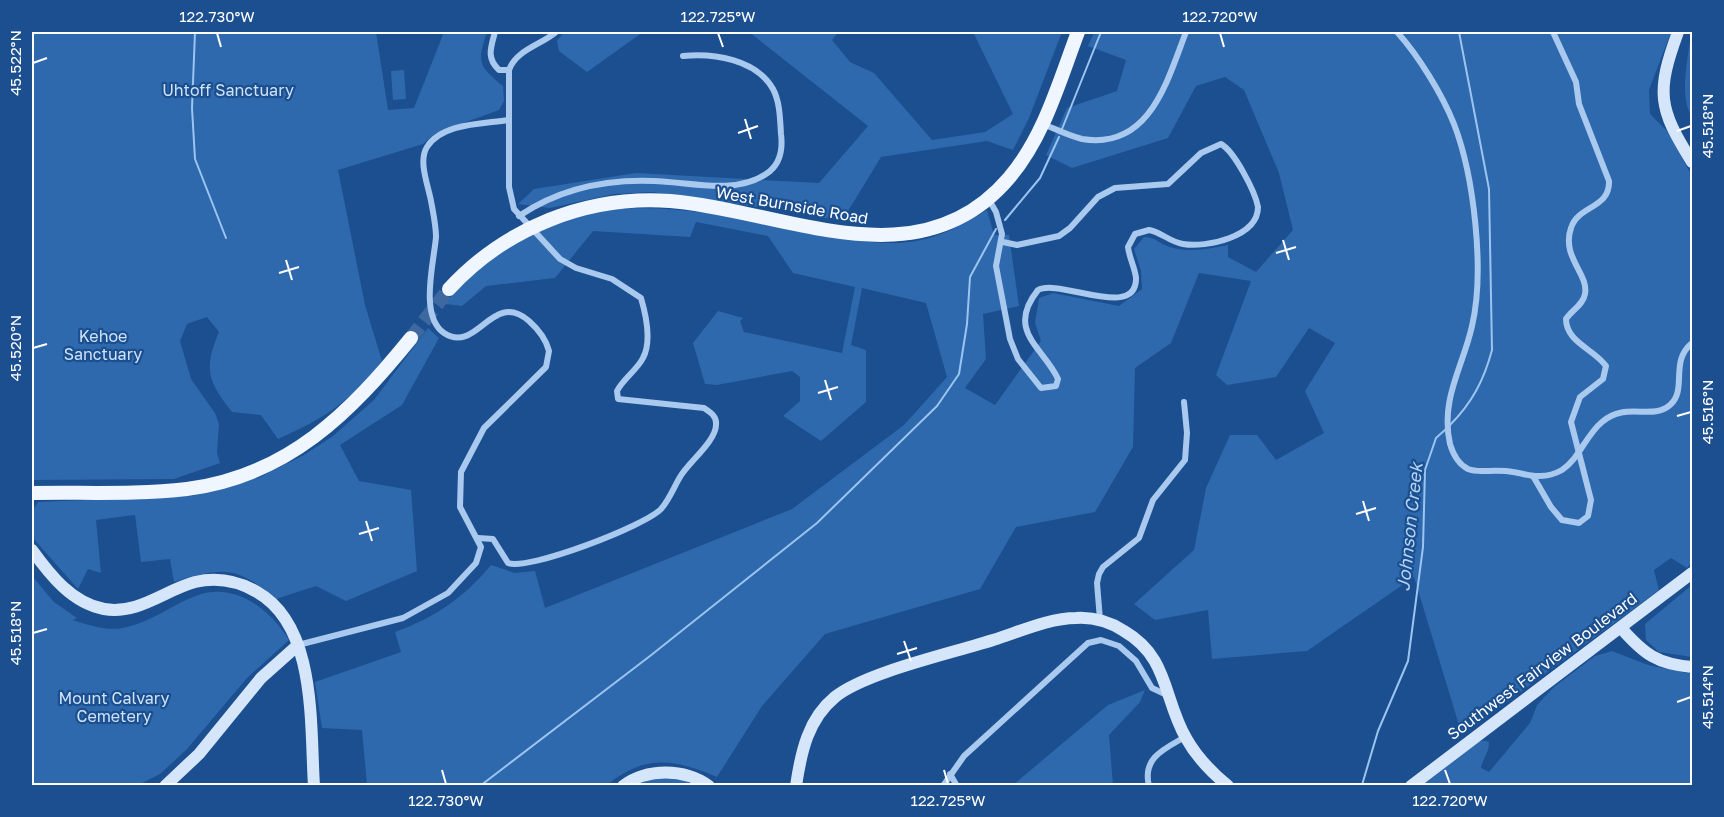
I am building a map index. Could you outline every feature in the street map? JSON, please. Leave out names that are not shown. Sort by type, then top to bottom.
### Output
[{"type":"main road","name":"West Burnside Road","points":[[449,289],[489,252],[529,227],[586,208],[652,201],[696,205],[858,235],[893,237],[917,233],[951,221],[988,198],[1023,160],[1043,124],[1078,32]]},
{"type":"main road","points":[[34,495],[165,491],[201,486],[255,471],[288,455],[334,422],[362,396],[411,338]]},
{"type":"street","points":[[495,32],[489,55],[492,64],[499,70],[509,70]]},
{"type":"street","points":[[478,538],[493,539],[504,559],[513,565],[598,541],[638,524],[661,509],[681,475],[714,435],[717,424],[714,415],[704,408],[618,399],[617,391],[622,381],[643,358],[646,317],[641,298],[612,279],[576,268],[560,259],[514,209],[509,187],[509,70],[512,61],[520,54],[556,32]]},
{"type":"street","points":[[1043,124],[1082,139],[1111,137],[1135,129],[1154,108],[1186,32]]},
{"type":"street","points":[[1397,32],[1412,50],[1450,116],[1460,142],[1469,185],[1477,253],[1477,288],[1472,325],[1449,395],[1447,418],[1450,446],[1460,463],[1472,470],[1512,471],[1533,476],[1556,473],[1570,463],[1594,430],[1612,414],[1623,411],[1657,411],[1670,405],[1677,392],[1681,356],[1692,344]]},
{"type":"street","points":[[1533,476],[1557,516],[1565,522],[1583,521],[1591,509],[1591,501],[1571,428],[1574,410],[1580,397],[1603,379],[1606,366],[1572,337],[1566,328],[1566,319],[1582,301],[1586,292],[1585,284],[1573,262],[1569,234],[1577,217],[1603,201],[1607,195],[1609,181],[1579,104],[1576,82],[1553,32]]},
{"type":"street","points":[[1678,32],[1664,77],[1664,105],[1672,130],[1692,162]]},
{"type":"street","points":[[519,216],[538,204],[581,188],[601,184],[646,181],[735,185],[756,181],[772,170],[781,152],[782,141],[777,100],[765,79],[733,60],[706,54],[683,56]]},
{"type":"street","points":[[165,786],[199,754],[261,678],[298,645],[403,618],[454,588],[476,563],[481,547],[460,507],[461,472],[484,428],[546,367],[549,351],[536,327],[517,313],[499,313],[471,334],[455,338],[440,330],[431,310],[430,283],[436,236],[424,163],[427,147],[444,132],[508,120]]},
{"type":"street","points":[[988,198],[996,212],[1003,242],[996,266],[1014,351],[1041,388],[1056,386],[1058,379],[1032,344],[1027,323],[1030,305],[1038,290],[1051,287],[1112,299],[1120,298],[1134,288],[1136,282],[1128,247],[1135,234],[1149,230],[1184,244],[1212,243],[1249,227],[1258,214],[1258,207],[1235,158],[1229,148],[1221,144],[1201,153],[1168,184],[1125,186],[1098,197],[1070,228],[1059,236],[1017,244],[1003,242]]},
{"type":"street","points":[[1101,620],[1097,583],[1103,567],[1139,538],[1153,500],[1185,460],[1187,433],[1185,402]]},
{"type":"street","points":[[32,550],[69,592],[103,609],[136,607],[189,584],[206,580],[229,581],[243,585],[267,598],[281,611],[298,645],[307,682],[314,786]]},
{"type":"street","name":"Southwest Fairview Boulevard","points":[[1411,786],[1692,573]]},
{"type":"street","points":[[796,786],[803,747],[813,724],[828,703],[850,687],[1055,621],[1076,618],[1101,620],[1132,636],[1152,654],[1185,737],[1212,772],[1228,786]]},
{"type":"street","points":[[1621,627],[1650,657],[1665,663],[1692,667]]},
{"type":"street","points":[[943,786],[964,756],[1064,662],[1081,647],[1094,640],[1119,646],[1136,661],[1152,688],[1170,696]]},
{"type":"street","points":[[1149,786],[1147,775],[1153,758],[1185,737]]},
{"type":"street","points":[[623,786],[643,776],[675,773],[691,776],[709,786]]},
{"type":"street","points":[[950,774],[957,786]]},
{"type":"green space","points":[[32,32],[376,32],[388,110],[414,108],[444,32],[487,32],[481,57],[484,68],[503,86],[504,101],[499,110],[436,133],[423,144],[338,170],[365,305],[382,361],[370,376],[336,408],[278,439],[261,415],[232,412],[218,392],[210,375],[211,356],[219,332],[207,317],[187,324],[180,341],[191,379],[215,413],[219,424],[217,453],[220,463],[174,479],[32,480]]},
{"type":"green space","points":[[564,32],[643,32],[587,72],[559,51],[557,41]]},
{"type":"green space","points":[[749,32],[838,32],[832,40],[850,62],[874,73],[932,140],[985,132],[1013,114],[973,32],[1062,32],[1029,118],[1013,150],[987,141],[881,157],[842,221],[808,215],[800,206],[770,203],[758,207],[652,192],[614,194],[550,208],[518,204],[534,189],[636,173],[819,183],[868,126]]},
{"type":"green space","points":[[1094,32],[1671,32],[1649,90],[1650,114],[1667,131],[1692,176],[1692,562],[1687,568],[1671,558],[1654,570],[1659,590],[1462,735],[1414,577],[1307,651],[1212,659],[1208,610],[1155,620],[1134,604],[1194,550],[1206,488],[1230,435],[1257,435],[1276,460],[1324,433],[1305,391],[1335,343],[1309,328],[1276,377],[1227,385],[1216,375],[1251,281],[1199,273],[1171,343],[1135,368],[1133,447],[1095,512],[1016,527],[980,589],[825,634],[762,706],[717,777],[687,766],[660,763],[634,768],[607,785],[367,785],[362,730],[322,728],[315,682],[401,652],[395,632],[423,620],[448,605],[471,587],[491,565],[515,573],[535,571],[545,608],[792,509],[904,425],[947,377],[926,303],[862,288],[851,345],[866,350],[866,402],[821,441],[783,416],[800,401],[800,377],[792,371],[717,385],[705,384],[693,343],[718,311],[743,318],[740,321],[744,332],[842,353],[855,287],[793,273],[768,236],[696,222],[690,237],[593,231],[555,278],[486,286],[462,306],[445,304],[471,274],[514,243],[552,224],[590,213],[628,209],[668,209],[708,213],[856,240],[902,243],[944,233],[987,210],[994,235],[1009,235],[1019,306],[983,314],[986,359],[965,388],[995,405],[1041,341],[1035,323],[1039,298],[1053,293],[1119,306],[1142,289],[1141,271],[1134,249],[1144,237],[1185,250],[1228,245],[1228,257],[1256,272],[1293,230],[1279,173],[1244,90],[1225,77],[1196,86],[1168,138],[1072,168],[1046,155],[1067,108],[1117,91],[1126,60],[1088,46]]},
{"type":"green space","points":[[1691,32],[1692,117],[1688,108],[1685,87]]},
{"type":"green space","points":[[404,70],[406,99],[393,100],[391,71]]},
{"type":"green space","points":[[428,328],[439,338],[402,405],[340,445],[359,481],[411,490],[417,571],[346,601],[316,586],[276,599],[250,580],[228,572],[205,574],[174,582],[170,559],[141,562],[135,515],[96,520],[101,573],[88,569],[78,589],[32,537],[32,512],[38,502],[192,496],[258,478],[304,455],[333,436],[374,400]]},
{"type":"green space","name":"Mount Calvary Cemetery","points":[[32,576],[54,602],[77,618],[73,620],[93,626],[107,629],[127,627],[146,621],[198,595],[226,592],[251,601],[262,609],[273,618],[289,640],[247,678],[187,749],[160,774],[138,785],[32,785]]},
{"type":"green space","points":[[1692,585],[1692,657],[1659,652],[1646,640],[1645,624]]},
{"type":"green space","points":[[1612,651],[1648,665],[1692,674],[1692,785],[1411,786],[1448,756],[1471,743],[1481,741],[1489,742],[1481,768],[1489,772],[1530,723],[1537,705],[1554,687],[1595,656]]},
{"type":"green space","points":[[1145,690],[1140,702],[1109,735],[1113,785],[1013,785],[1108,705]]},
{"type":"green space","points":[[655,777],[686,779],[700,786],[634,786]]},
{"type":"waterway","points":[[195,32],[192,108],[195,159],[226,238]]},
{"type":"waterway","points":[[1062,129],[1101,32]]},
{"type":"waterway","name":"Johnson Creek","points":[[1450,425],[1465,408],[1476,390],[1492,350],[1489,189],[1459,32]]},
{"type":"waterway","points":[[1005,220],[1040,178],[1059,137]]},
{"type":"waterway","points":[[480,786],[650,656],[817,523],[937,406],[959,374],[967,324],[970,277],[996,229]]},
{"type":"waterway","name":"Johnson Creek","points":[[1362,785],[1378,731],[1408,661],[1423,547],[1425,470],[1436,438],[1446,429]]},
{"type":"tunnel","points":[[411,338],[449,289]]},
{"type":"park label","name":"Uhtoff Sanctuary","points":[[228,90]]},
{"type":"park label","name":"Kehoe Sanctuary","points":[[103,345]]}]
